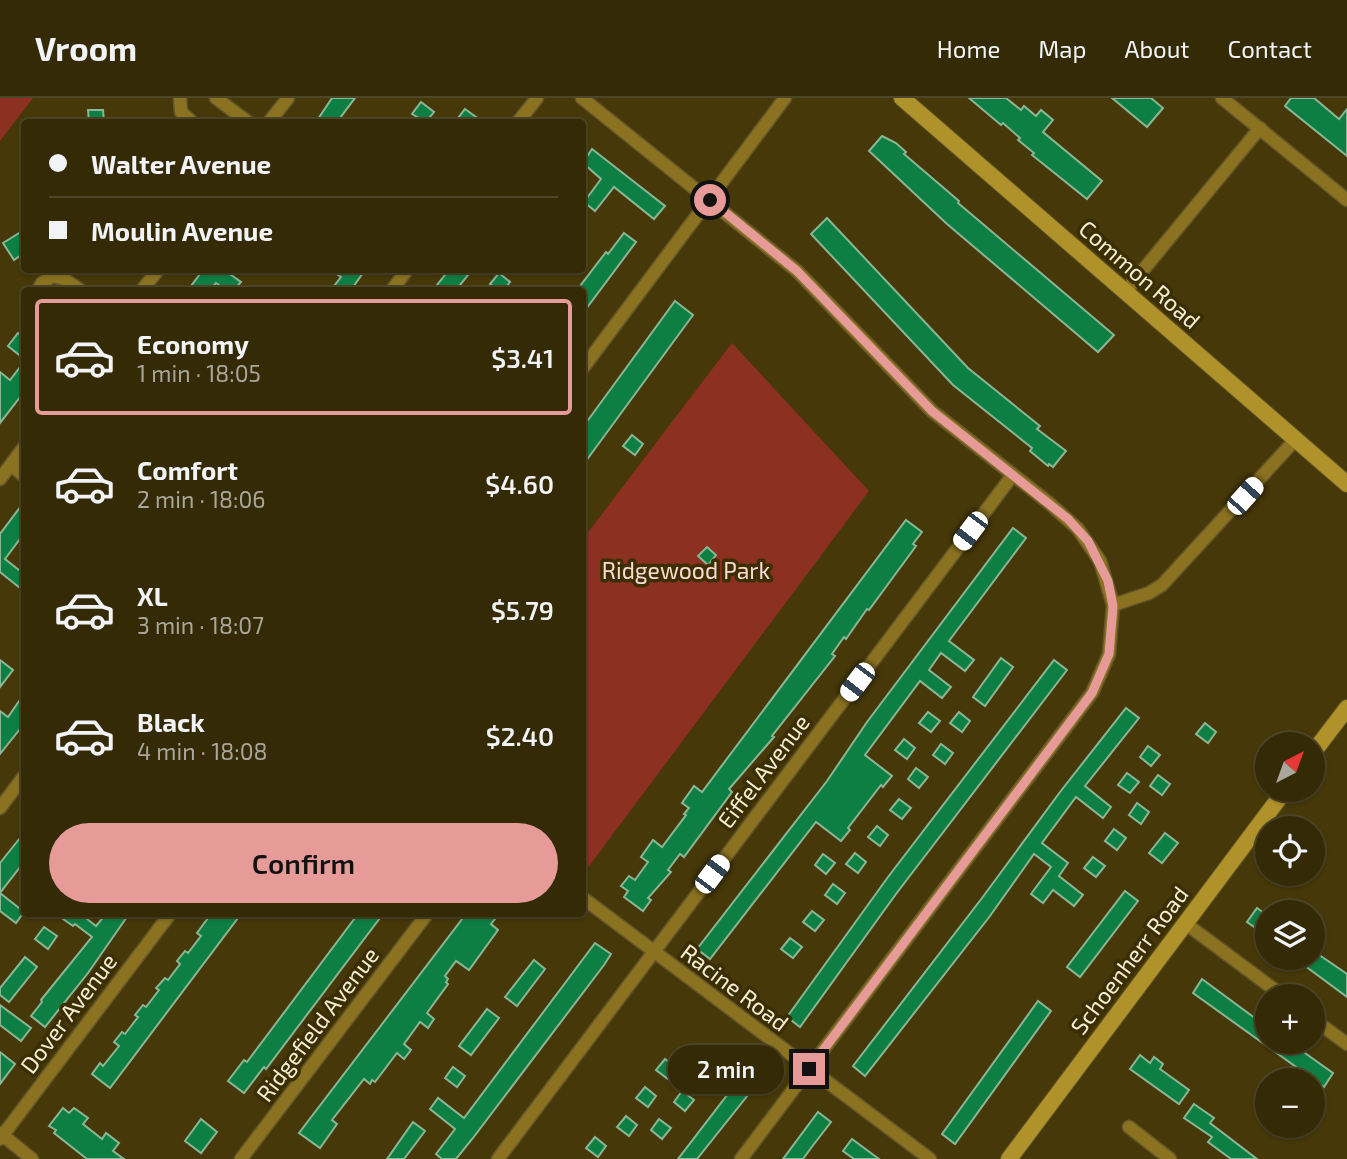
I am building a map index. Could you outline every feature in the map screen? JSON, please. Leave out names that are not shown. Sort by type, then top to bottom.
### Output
[{"type":"street","points":[[180,98],[181,112],[189,119]]},
{"type":"street","points":[[216,98],[244,119]]},
{"type":"street","points":[[271,119],[288,98]]},
{"type":"street","points":[[520,119],[537,98]]},
{"type":"street","points":[[582,98],[797,271],[932,411],[1068,519],[1088,541],[1108,581],[1113,606],[1109,654],[1092,693],[741,1159]]},
{"type":"street","points":[[586,364],[785,98]]},
{"type":"street","name":"Common Road","points":[[902,98],[1347,484]]},
{"type":"street","points":[[1222,98],[1347,200]]},
{"type":"street","points":[[1125,292],[1260,128]]},
{"type":"street","points":[[144,287],[156,273]]},
{"type":"street","points":[[393,287],[405,273]]},
{"type":"street","points":[[39,287],[47,278],[59,276],[76,287]]},
{"type":"street","points":[[1113,606],[1149,593],[1162,585],[1296,440]]},
{"type":"street","points":[[0,480],[21,451]]},
{"type":"street","points":[[11,465],[21,473]]},
{"type":"street","name":"Eiffel Avenue","points":[[498,1159],[1012,476]]},
{"type":"street","points":[[1325,737],[1347,708]]},
{"type":"street","points":[[0,808],[21,780]]},
{"type":"street","name":"Schoenherr Road","points":[[1009,1159],[1276,802]]},
{"type":"street","name":"Racine Road","points":[[586,900],[930,1159]]},
{"type":"street","name":"Dover Avenue","points":[[1,1136],[168,917]]},
{"type":"street","name":"Ridgefield Avenue","points":[[241,1159],[424,917]]},
{"type":"street","points":[[1185,923],[1267,984]]},
{"type":"street","points":[[1325,1028],[1347,1044]]},
{"type":"street","points":[[1129,1127],[1170,1159]]},
{"type":"street","points":[[1,1136],[32,1159]]},
{"type":"green space","points":[[0,98],[33,98],[0,141]]},
{"type":"green space","name":"Ridgewood Park","points":[[732,343],[869,491],[586,870],[586,535]]},
{"type":"building","points":[[332,98],[355,98],[339,119],[318,119]]},
{"type":"building","points":[[969,98],[1006,98],[1021,110],[1024,106],[1036,116],[1041,110],[1053,120],[1043,132],[1102,181],[1087,199],[1032,155],[1034,153],[1003,123],[1001,125]]},
{"type":"building","points":[[1112,98],[1151,98],[1163,108],[1147,127]]},
{"type":"building","points":[[1291,98],[1314,98],[1339,119],[1347,109],[1347,156],[1285,106]]},
{"type":"building","points":[[421,102],[434,112],[428,119],[421,119],[412,114]]},
{"type":"building","points":[[465,109],[479,119],[457,119]]},
{"type":"building","points":[[88,110],[103,110],[104,119],[89,119]]},
{"type":"building","points":[[882,136],[896,143],[906,152],[904,154],[959,201],[958,203],[1114,335],[1098,352],[947,224],[869,151]]},
{"type":"building","points":[[592,149],[665,206],[654,219],[614,187],[595,211],[586,204],[586,199],[601,179],[586,166],[586,158]]},
{"type":"building","points":[[827,218],[968,368],[1040,426],[1037,429],[1066,451],[1053,467],[1049,464],[1048,466],[1030,451],[1032,448],[953,385],[811,234]]},
{"type":"building","points":[[21,232],[21,255],[14,260],[3,243]]},
{"type":"building","points":[[624,233],[636,242],[586,309],[586,287],[579,287],[606,252],[608,254]]},
{"type":"building","points":[[201,273],[228,273],[241,282],[237,287],[222,287],[216,283],[213,287],[190,287]]},
{"type":"building","points":[[335,273],[363,273],[353,287],[333,287],[341,277]]},
{"type":"building","points":[[447,273],[470,273],[458,287],[435,287]]},
{"type":"building","points":[[499,273],[510,282],[506,287],[494,287],[490,284]]},
{"type":"building","points":[[675,301],[693,315],[586,461],[586,423]]},
{"type":"building","points":[[18,333],[21,336],[21,357],[8,346]]},
{"type":"building","points":[[21,366],[21,396],[0,423],[0,372],[10,380]]},
{"type":"building","points":[[632,435],[643,444],[635,455],[623,446]]},
{"type":"building","points":[[21,506],[21,540],[5,559],[21,572],[20,588],[0,572],[0,534]]},
{"type":"building","points":[[906,520],[922,532],[913,544],[916,546],[869,610],[867,609],[846,639],[844,637],[832,654],[835,656],[772,736],[774,737],[729,789],[732,792],[684,857],[680,854],[668,870],[671,872],[648,898],[651,900],[643,911],[624,897],[628,891],[621,886],[629,876],[635,880],[648,862],[641,857],[653,840],[662,847],[686,815],[684,814],[689,808],[682,803],[694,786],[702,792]]},
{"type":"building","points":[[1013,528],[1026,538],[949,641],[974,660],[965,671],[941,653],[929,670],[951,687],[942,698],[920,681],[865,755],[892,776],[883,787],[881,785],[841,841],[816,822],[710,959],[697,949],[827,781],[867,722]]},
{"type":"building","points":[[707,547],[716,555],[708,565],[698,556]]},
{"type":"building","points":[[1001,658],[1013,667],[985,706],[973,697]]},
{"type":"building","points":[[0,660],[13,670],[0,687]]},
{"type":"building","points":[[1054,660],[1067,670],[896,894],[800,1027],[787,1017],[888,877]]},
{"type":"building","points":[[21,698],[21,728],[0,754],[0,711],[8,717]]},
{"type":"building","points":[[1126,708],[1139,718],[1085,786],[1111,807],[1103,818],[1076,797],[1042,843],[1068,863],[1059,876],[1083,895],[1074,906],[1053,890],[1043,903],[1031,894],[1051,867],[1034,854],[990,916],[865,1076],[853,1066]]},
{"type":"building","points":[[928,712],[940,721],[931,732],[919,723]]},
{"type":"building","points":[[959,712],[970,721],[962,732],[950,723]]},
{"type":"building","points":[[1205,723],[1216,732],[1208,743],[1196,734]]},
{"type":"building","points":[[904,739],[915,748],[907,759],[895,750]]},
{"type":"building","points":[[941,744],[953,753],[945,764],[933,755]]},
{"type":"building","points":[[1148,746],[1160,755],[1151,766],[1140,757]]},
{"type":"building","points":[[916,768],[928,777],[919,788],[908,779]]},
{"type":"building","points":[[1127,773],[1139,782],[1130,793],[1118,785]]},
{"type":"building","points":[[1158,775],[1170,784],[1162,795],[1150,786]]},
{"type":"building","points":[[899,799],[911,808],[902,819],[890,810]]},
{"type":"building","points":[[1137,803],[1149,812],[1141,824],[1129,815]]},
{"type":"building","points":[[877,826],[888,835],[880,846],[868,837]]},
{"type":"building","points":[[1114,829],[1126,838],[1117,850],[1105,841]]},
{"type":"building","points":[[1165,833],[1178,843],[1162,863],[1149,853]]},
{"type":"building","points":[[21,837],[21,866],[0,893],[0,863]]},
{"type":"building","points":[[855,853],[866,862],[858,873],[846,864]]},
{"type":"building","points":[[823,854],[835,863],[826,874],[815,865]]},
{"type":"building","points":[[1093,857],[1105,866],[1096,877],[1084,868]]},
{"type":"building","points":[[833,884],[845,893],[837,904],[825,895]]},
{"type":"building","points":[[1125,891],[1138,901],[1080,977],[1067,967]]},
{"type":"building","points":[[0,893],[21,910],[21,916],[16,923],[0,911]]},
{"type":"building","points":[[812,911],[824,920],[815,931],[803,922]]},
{"type":"building","points":[[1255,911],[1255,928],[1247,922]]},
{"type":"building","points":[[60,917],[85,917],[96,926],[104,917],[127,917],[88,973],[45,1027],[31,1016],[92,937],[75,924],[73,926]]},
{"type":"building","points":[[209,917],[239,917],[110,1088],[92,1074],[100,1063],[103,1066],[119,1046],[114,1042],[122,1032],[125,1034],[138,1017],[135,1015],[143,1005],[146,1007],[159,990],[156,988],[165,978],[168,980],[180,964],[177,961],[185,951],[188,953],[201,936],[197,933]]},
{"type":"building","points":[[356,917],[381,917],[266,1069],[264,1067],[244,1093],[228,1081],[244,1060],[247,1062]]},
{"type":"building","points":[[464,917],[497,917],[491,924],[498,930],[469,970],[456,961],[445,976],[448,984],[427,1013],[434,1019],[428,1028],[420,1022],[404,1044],[411,1050],[404,1059],[397,1053],[375,1082],[372,1080],[370,1084],[364,1079],[332,1120],[337,1124],[320,1148],[299,1133]]},
{"type":"building","points":[[44,927],[57,936],[48,949],[35,939]]},
{"type":"building","points":[[790,938],[802,947],[793,958],[781,949]]},
{"type":"building","points":[[595,943],[611,954],[604,965],[456,1159],[442,1159],[436,1154],[455,1129],[430,1109],[438,1098],[464,1118]]},
{"type":"building","points":[[25,957],[37,967],[9,1002],[0,995],[0,988]]},
{"type":"building","points":[[1325,959],[1347,974],[1347,997],[1311,970],[1325,970]]},
{"type":"building","points":[[534,960],[545,969],[517,1006],[505,997]]},
{"type":"building","points":[[1202,979],[1255,1018],[1255,1037],[1193,993]]},
{"type":"building","points":[[1038,1001],[1051,1011],[955,1144],[942,1134]]},
{"type":"building","points":[[0,1005],[31,1028],[21,1041],[0,1025]]},
{"type":"building","points":[[487,1009],[499,1018],[471,1055],[459,1046]]},
{"type":"building","points":[[0,1052],[15,1064],[0,1084]]},
{"type":"building","points":[[1278,1054],[1306,1054],[1333,1073],[1325,1085],[1325,1068],[1298,1068]]},
{"type":"building","points":[[1140,1055],[1150,1063],[1154,1057],[1163,1064],[1160,1069],[1189,1090],[1179,1104],[1130,1069]]},
{"type":"building","points":[[665,1059],[677,1068],[668,1079],[656,1070]]},
{"type":"building","points":[[703,1063],[715,1072],[707,1083],[695,1074]]},
{"type":"building","points":[[751,1064],[764,1074],[748,1095],[697,1159],[678,1159]]},
{"type":"building","points":[[453,1067],[465,1076],[457,1087],[445,1078]]},
{"type":"building","points":[[645,1087],[656,1096],[648,1107],[636,1098]]},
{"type":"building","points":[[682,1091],[694,1100],[685,1111],[674,1102]]},
{"type":"building","points":[[1194,1104],[1214,1118],[1210,1123],[1257,1159],[1231,1159],[1208,1142],[1212,1137],[1184,1118]]},
{"type":"building","points":[[63,1108],[69,1113],[74,1108],[88,1118],[83,1124],[102,1139],[106,1133],[119,1143],[113,1151],[124,1159],[87,1159],[54,1133],[56,1130],[49,1126]]},
{"type":"building","points":[[818,1112],[831,1122],[803,1159],[783,1159]]},
{"type":"building","points":[[626,1116],[637,1125],[629,1136],[617,1127]]},
{"type":"building","points":[[201,1119],[217,1132],[201,1153],[185,1141]]},
{"type":"building","points":[[659,1119],[671,1128],[662,1139],[651,1130]]},
{"type":"building","points":[[413,1122],[425,1131],[404,1159],[387,1159]]},
{"type":"building","points":[[595,1137],[606,1146],[598,1157],[586,1148]]},
{"type":"building","points":[[852,1139],[879,1159],[854,1159],[843,1151]]},
{"type":"route","points":[[710,200],[797,271],[945,424],[1068,519],[1095,551],[1108,581],[1113,606],[1109,654],[1092,693],[809,1069]]}]
